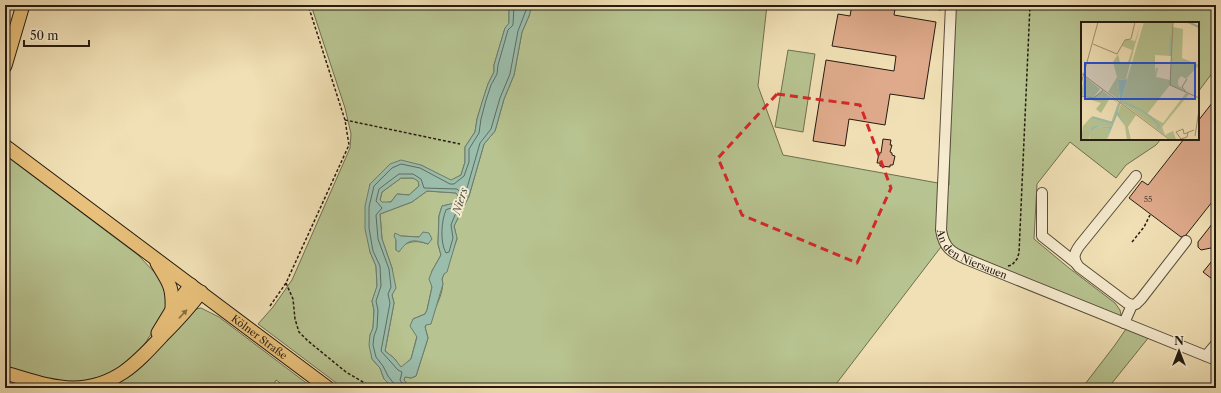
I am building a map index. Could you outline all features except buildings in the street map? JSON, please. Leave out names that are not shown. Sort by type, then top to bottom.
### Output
[{"type":"main road","points":[[5,66],[24,5]]},
{"type":"main road","name":"Kölner Straße","points":[[5,146],[328,388]]},
{"type":"main road","points":[[154,258],[170,286],[172,295],[172,310]]},
{"type":"main road","points":[[146,353],[172,310],[196,288]]},
{"type":"main road","points":[[5,373],[58,387],[86,387],[100,384],[126,372],[146,353],[188,309],[196,288]]},
{"type":"street","name":"An den Niersauen","points":[[951,8],[941,230],[942,239],[946,246],[952,252],[966,259],[1211,358]]},
{"type":"street","points":[[1076,263],[1074,258],[1075,252],[1136,176]]},
{"type":"street","points":[[1042,194],[1042,236],[1127,303],[1132,305]]},
{"type":"street","points":[[1124,323],[1132,305],[1138,302],[1186,241]]},
{"type":"street","points":[[1211,358],[1216,344]]},
{"type":"path","points":[[270,306],[286,283],[349,145],[345,120],[308,5]]},
{"type":"path","points":[[704,5],[725,9],[740,9],[749,5]]},
{"type":"path","points":[[908,5],[951,8]]},
{"type":"path","points":[[1004,266],[1012,265],[1017,259],[1018,253],[1030,5]]},
{"type":"path","points":[[345,120],[460,144]]},
{"type":"path","points":[[1132,242],[1144,227],[1150,215]]},
{"type":"path","points":[[286,283],[293,299],[295,319],[299,332],[346,372],[373,388]]},
{"type":"highlighted area","points":[[777,94],[860,105],[891,188],[857,263],[742,215],[718,158]]},
{"type":"green space","points":[[311,5],[510,5],[509,24],[505,28],[494,65],[494,72],[488,84],[477,119],[475,132],[465,147],[465,162],[461,175],[451,181],[421,165],[370,184],[370,252],[376,266],[377,287],[372,301],[374,310],[373,328],[370,335],[372,359],[380,368],[384,379],[393,388],[343,388],[258,324],[273,307],[292,280],[350,148],[351,134],[345,108]]},
{"type":"green space","points":[[531,5],[767,5],[758,86],[783,155],[949,185],[952,5],[1216,5],[1216,68],[1199,91],[1199,22],[1081,22],[1081,140],[1160,140],[1156,145],[1126,165],[1116,178],[1070,142],[1037,184],[1034,239],[1115,303],[1120,310],[1121,315],[1118,316],[944,243],[833,388],[410,388],[404,380],[405,377],[411,378],[416,376],[428,338],[425,327],[440,297],[443,284],[442,279],[457,239],[454,226],[469,196],[484,144],[495,131],[504,99],[514,75],[522,32],[529,16]]},
{"type":"green space","points":[[788,50],[815,54],[803,132],[775,127]]},
{"type":"green space","points":[[5,155],[138,255],[158,276],[168,295],[166,310],[144,345],[124,365],[107,375],[81,382],[65,382],[5,367]]},
{"type":"green space","points":[[401,178],[413,178],[419,181],[419,186],[409,195],[397,194],[391,202],[382,203],[380,200],[382,192]]},
{"type":"green space","points":[[427,191],[457,193],[458,196],[456,203],[442,206],[439,216],[438,244],[441,255],[432,271],[432,287],[427,310],[425,314],[413,319],[417,336],[411,359],[401,368],[394,358],[385,351],[394,303],[392,295],[392,268],[382,239],[380,214],[412,202]],"holes":[[[401,236],[419,237],[428,244],[411,242],[396,250],[396,240]]]},
{"type":"green space","points":[[201,308],[219,317],[313,388],[287,388],[276,380],[272,388],[106,388],[128,377],[137,370],[196,309]]},
{"type":"green space","points":[[1126,329],[1149,337],[1108,388],[1082,388],[1115,345]]},
{"type":"water","name":"Niers","points":[[510,5],[532,5],[522,32],[514,75],[504,99],[495,131],[484,144],[469,196],[454,226],[457,238],[447,272],[444,274],[442,279],[443,284],[431,324],[426,325],[425,327],[428,338],[416,376],[411,378],[405,377],[404,380],[410,388],[393,388],[384,379],[380,368],[372,359],[369,345],[370,335],[373,328],[374,310],[372,301],[377,286],[376,266],[370,252],[365,229],[365,206],[370,184],[390,164],[401,160],[421,165],[451,180],[461,175],[465,162],[465,147],[475,132],[477,119],[488,84],[494,72],[494,65],[505,28],[509,23]],"holes":[[[401,178],[413,178],[418,181],[419,186],[409,195],[397,194],[391,202],[382,202],[380,200],[382,192]],[[427,191],[456,193],[458,196],[455,203],[442,206],[439,216],[438,244],[441,255],[429,279],[432,287],[427,310],[425,314],[413,319],[410,326],[417,337],[411,359],[401,367],[394,358],[385,351],[394,303],[392,295],[396,288],[392,268],[382,239],[380,214],[412,202]]]},
{"type":"water","points":[[423,232],[429,233],[432,239],[428,244],[418,241],[411,241],[408,242],[399,252],[396,250],[395,233],[401,236],[419,237]]}]
